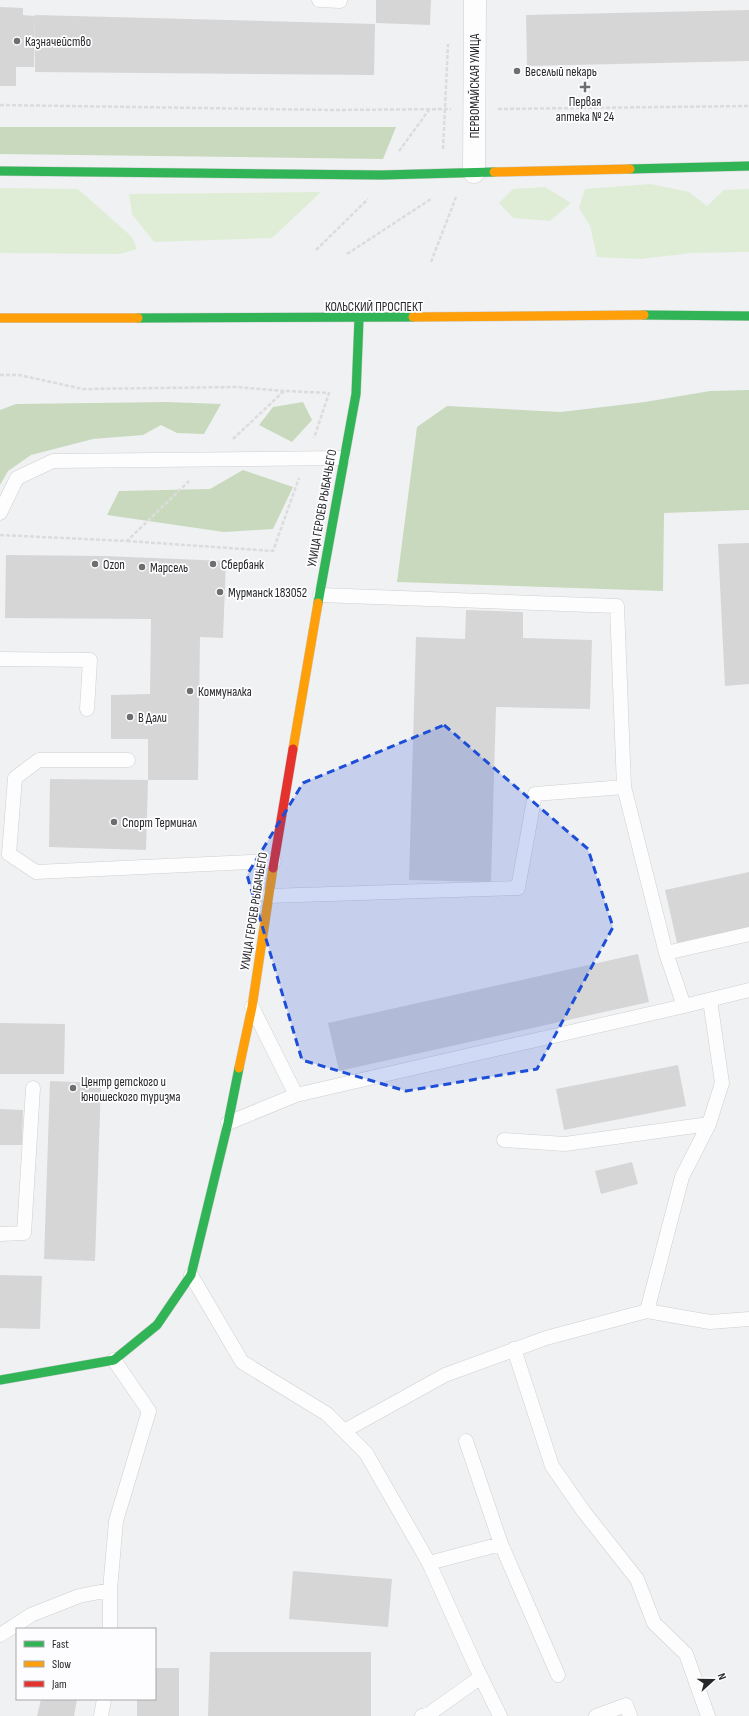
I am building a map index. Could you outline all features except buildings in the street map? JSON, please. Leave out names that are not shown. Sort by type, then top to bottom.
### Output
[{"type":"street","name":"ПЕРВОМАЙСКАЯ УЛИЦА","points":[[474,172],[475,0]]},
{"type":"street","points":[[0,171],[382,175],[749,166]]},
{"type":"street","name":"КОЛЬСКИЙ ПРОСПЕКТ","points":[[0,318],[359,319],[563,315],[749,316]]},
{"type":"street","name":"УЛИЦА ГЕРОЕВ РЫБАЧЬЕГО","points":[[0,1380],[114,1360],[157,1325],[191,1275],[228,1123],[252,1007],[268,896],[343,458],[356,394],[359,319]]},
{"type":"lane","points":[[319,0],[340,1]]},
{"type":"lane","points":[[0,513],[16,478],[53,461],[343,458]]},
{"type":"lane","points":[[320,595],[617,606],[624,787],[666,953],[684,1006]]},
{"type":"lane","points":[[0,659],[90,660],[87,709]]},
{"type":"lane","points":[[128,760],[39,760],[14,778],[9,854],[36,872],[274,861]]},
{"type":"lane","points":[[268,896],[518,888],[535,794],[624,787]]},
{"type":"lane","points":[[666,953],[749,934]]},
{"type":"lane","points":[[228,1123],[296,1095],[749,990]]},
{"type":"lane","points":[[647,1311],[682,1177],[709,1124],[722,1082],[710,1000]]},
{"type":"lane","points":[[252,1007],[296,1095]]},
{"type":"lane","points":[[0,1234],[24,1233],[33,1088]]},
{"type":"lane","points":[[504,1140],[565,1144],[709,1124]]},
{"type":"lane","points":[[191,1275],[242,1362],[327,1414],[366,1453],[429,1563],[500,1716]]},
{"type":"lane","points":[[344,1430],[445,1375],[546,1338],[647,1311],[710,1322],[749,1319]]},
{"type":"lane","points":[[514,1349],[552,1466],[584,1512],[637,1579],[654,1623],[686,1654],[708,1716]]},
{"type":"lane","points":[[110,1628],[110,1590],[116,1521],[149,1411],[114,1360]]},
{"type":"lane","points":[[466,1441],[501,1544],[558,1675]]},
{"type":"lane","points":[[429,1563],[501,1544]]},
{"type":"lane","points":[[0,1635],[31,1615],[79,1596],[110,1590]]},
{"type":"lane","points":[[422,1716],[429,1714],[481,1677]]},
{"type":"lane","points":[[101,1716],[104,1700]]},
{"type":"lane","points":[[596,1716],[626,1705],[630,1716]]},
{"type":"path","points":[[443,153],[449,39]]},
{"type":"path","points":[[0,106],[317,110],[749,106]]},
{"type":"path","points":[[431,262],[457,194]]},
{"type":"path","points":[[347,254],[435,197]]},
{"type":"path","points":[[0,375],[19,375],[83,389],[237,387],[284,391]]},
{"type":"path","points":[[127,540],[273,551],[329,393]]},
{"type":"highlighted area","points":[[444,725],[588,849],[613,927],[537,1069],[406,1091],[302,1060],[247,875],[303,783]]},
{"type":"green space","points":[[0,127],[396,127],[383,159],[0,154]]},
{"type":"green space","points":[[651,184],[689,192],[707,206],[724,190],[749,189],[749,252],[692,253],[640,259],[597,257],[590,226],[579,208],[585,189]]},
{"type":"green space","points":[[545,187],[571,203],[550,221],[513,218],[499,203],[513,189]]},
{"type":"green space","points":[[0,188],[78,189],[132,237],[137,249],[120,254],[0,253]]},
{"type":"green space","points":[[321,192],[272,238],[154,242],[132,214],[129,194]]},
{"type":"green space","points":[[749,390],[749,510],[664,513],[663,591],[397,582],[417,427],[447,406],[561,412],[645,402],[710,391]]},
{"type":"green space","points":[[167,402],[221,404],[204,434],[177,433],[161,425],[143,435],[93,439],[31,455],[8,471],[0,485],[0,410],[16,404]]},
{"type":"green space","points":[[303,402],[312,420],[292,442],[259,425],[273,407]]},
{"type":"green space","points":[[243,470],[293,487],[273,529],[224,532],[107,515],[119,491],[210,489]]},
{"type":"traffic: fast","points":[[630,169],[749,166]]},
{"type":"traffic: fast","points":[[0,171],[382,175],[494,172]]},
{"type":"traffic: fast","points":[[644,315],[749,316]]},
{"type":"traffic: fast","points":[[138,318],[413,317]]},
{"type":"traffic: fast","points":[[318,603],[356,394],[359,319]]},
{"type":"traffic: fast","points":[[0,1380],[114,1360],[157,1325],[191,1275],[228,1123],[239,1068]]},
{"type":"traffic: slow","points":[[494,172],[630,169]]},
{"type":"traffic: slow","points":[[413,317],[644,315]]},
{"type":"traffic: slow","points":[[0,318],[138,318]]},
{"type":"traffic: slow","points":[[293,749],[318,603]]},
{"type":"traffic: slow","points":[[239,1068],[252,1007],[273,868]]},
{"type":"traffic: jam","points":[[273,868],[293,749]]},
{"type":"place","name":"Казначейство","points":[[17,41]]},
{"type":"place","name":"Веселый пекарь","points":[[517,71]]},
{"type":"place","name":"Первая аптека № 24","points":[[585,87]]},
{"type":"place","name":"Ozon","points":[[95,564]]},
{"type":"place","name":"Сбербанк","points":[[213,564]]},
{"type":"place","name":"Марсель","points":[[142,567]]},
{"type":"place","name":"Мурманск 183052","points":[[220,592]]},
{"type":"place","name":"Коммуналка","points":[[190,691]]},
{"type":"place","name":"В Дали","points":[[130,717]]},
{"type":"place","name":"Спорт Терминал","points":[[114,822]]},
{"type":"place","name":"Центр детского и юношеского туризма","points":[[73,1088]]}]
